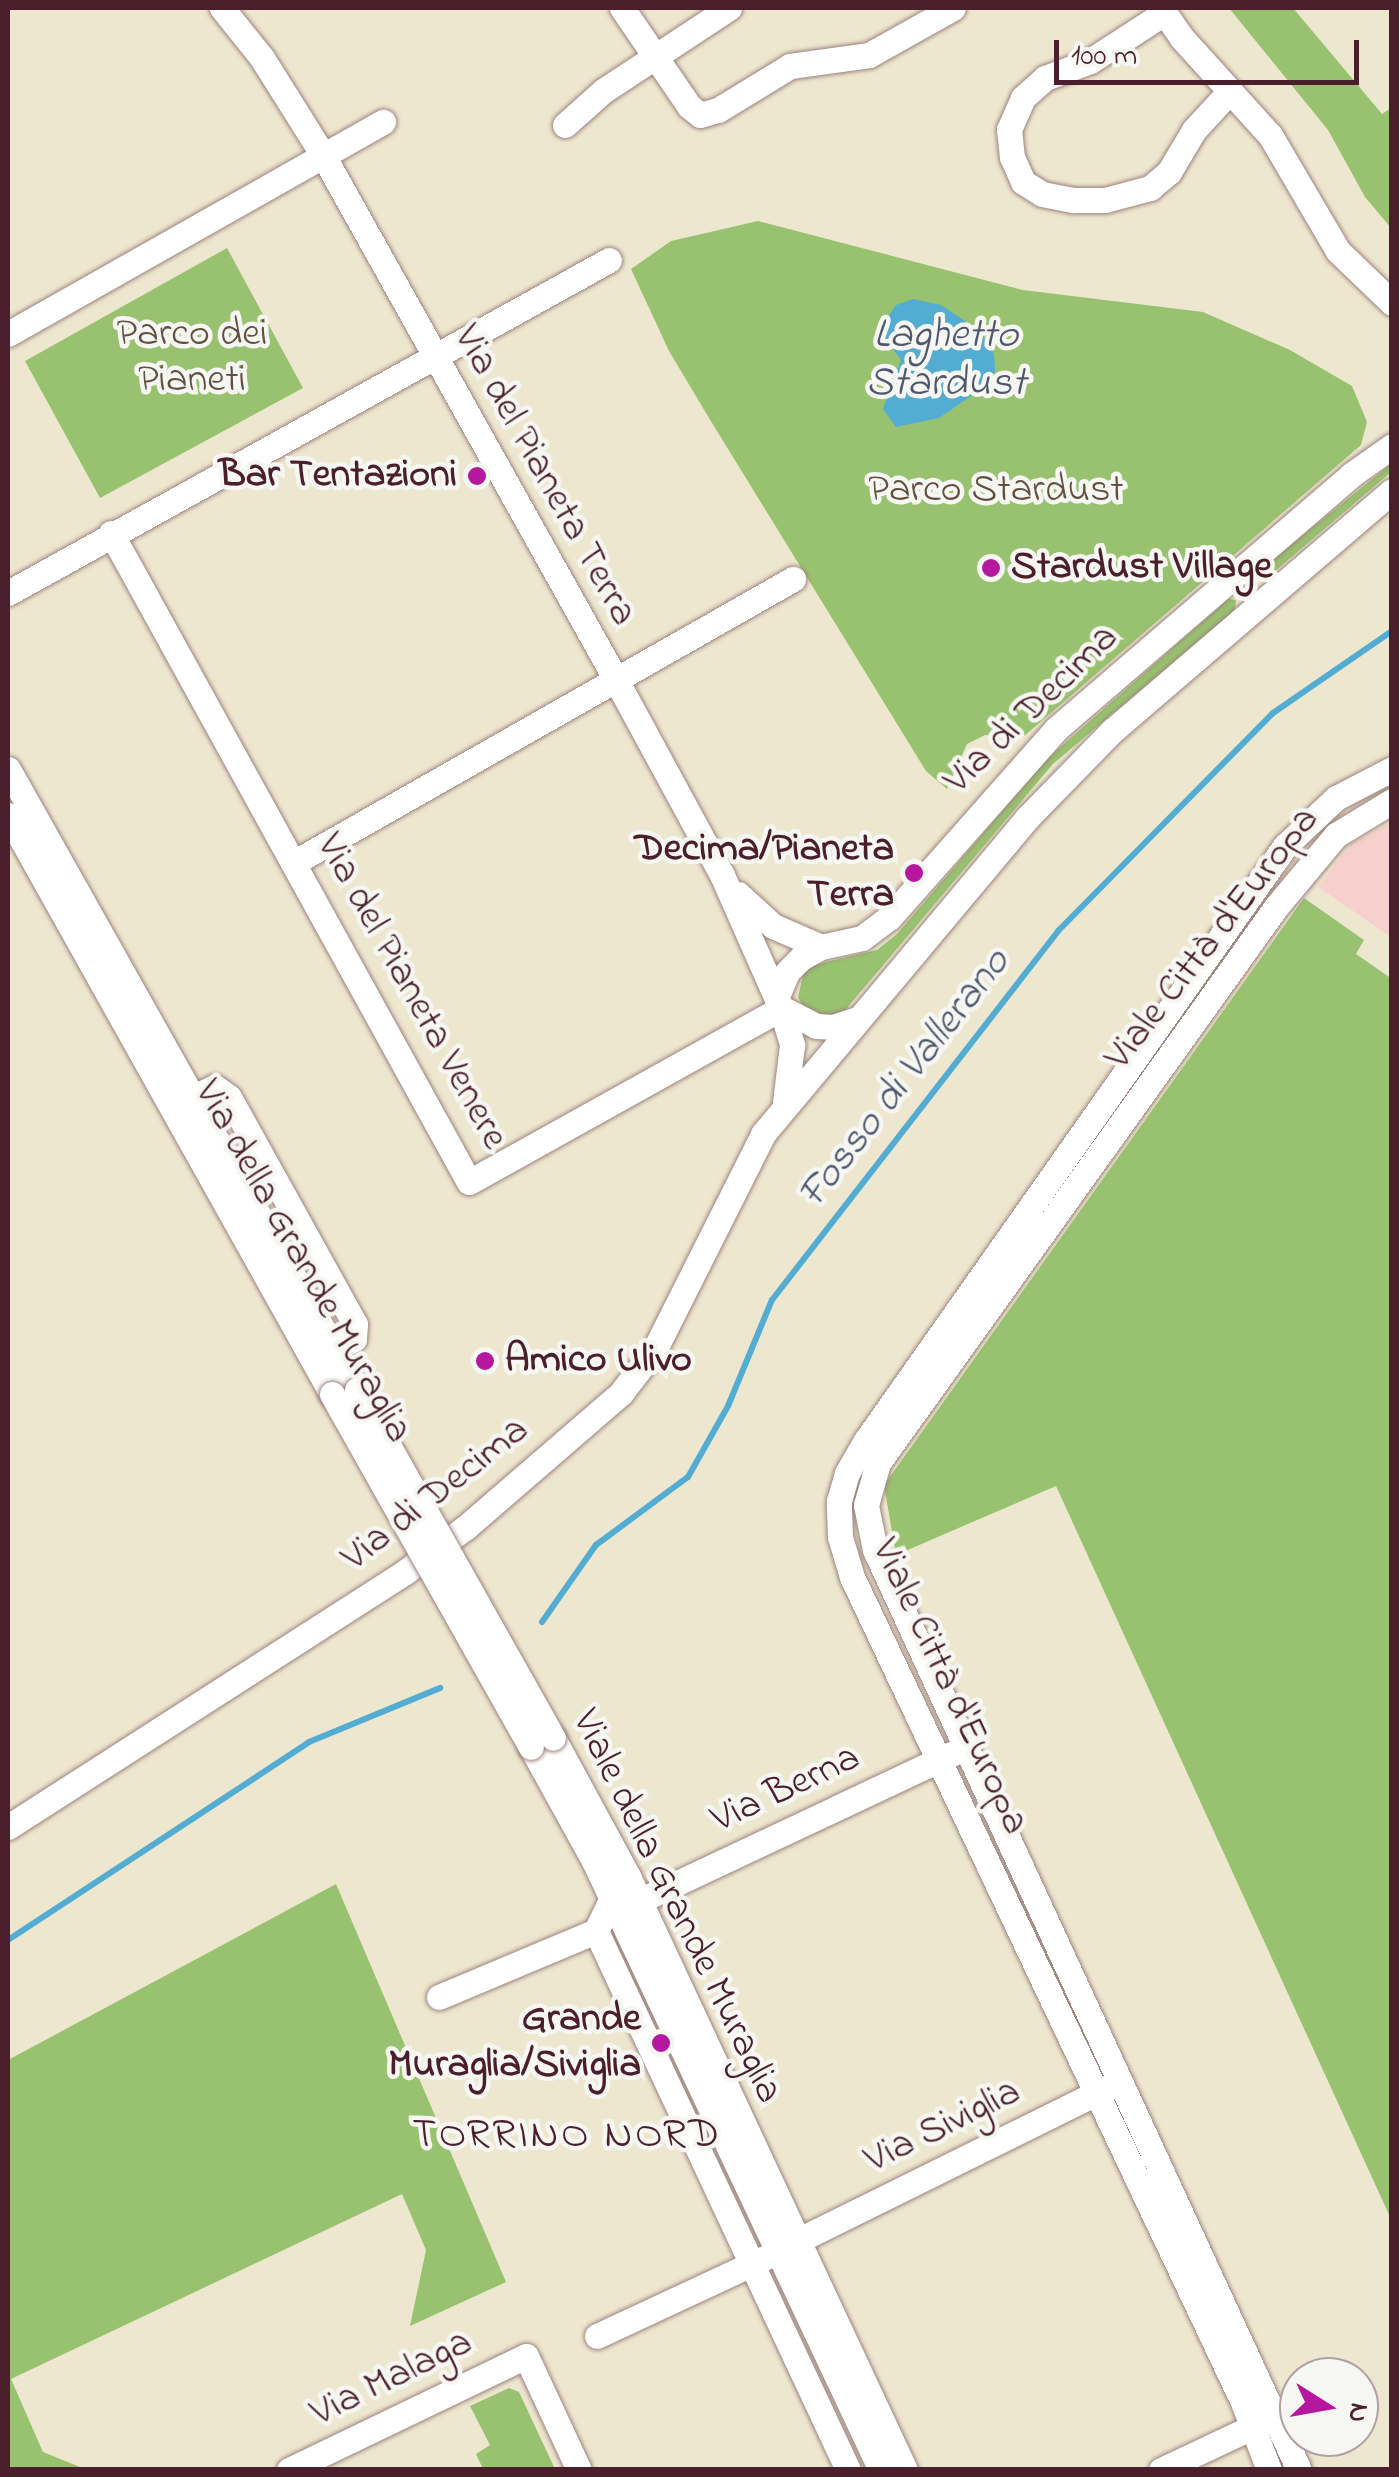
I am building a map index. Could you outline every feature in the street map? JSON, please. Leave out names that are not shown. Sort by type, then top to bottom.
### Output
[{"type":"street","name":"Via del Pianeta Terra","points":[[222,8],[262,58],[324,157],[616,678],[722,875],[779,1002]]},
{"type":"street","points":[[622,8],[692,111],[700,115],[714,112],[790,66],[869,55],[953,8]]},
{"type":"street","points":[[565,124],[603,90],[729,8]]},
{"type":"street","points":[[1230,91],[1194,130],[1169,172],[1150,188],[1105,200],[1073,200],[1042,194],[1023,182],[1014,165],[1009,138],[1012,115],[1023,98],[1045,78],[1090,61],[1162,10],[1278,146],[1338,251],[1392,303]]},
{"type":"street","points":[[8,334],[383,122]]},
{"type":"street","points":[[8,592],[609,260]]},
{"type":"street","name":"Via di Decima","points":[[785,1103],[792,1045],[779,1002],[792,966],[822,947],[854,942],[889,918],[1056,729],[1392,446]]},
{"type":"street","name":"Via di Decima","points":[[8,1827],[418,1563],[608,1405],[654,1349],[748,1160],[785,1103],[855,1020],[1069,771],[1392,490]]},
{"type":"street","name":"Via del Pianeta Venere","points":[[111,533],[469,1182],[779,1002]]},
{"type":"street","points":[[1233,577],[1254,608]]},
{"type":"street","points":[[295,862],[793,579]]},
{"type":"street","name":"Via della Grande Muraglia","points":[[8,769],[334,1350],[345,1392]]},
{"type":"street","name":"Viale Città d'Europa","points":[[1299,2470],[1109,2087],[939,1761],[843,1552],[839,1509],[847,1473],[961,1303],[1285,846],[1336,798],[1392,769]]},
{"type":"street","name":"Viale Città d'Europa","points":[[1269,2470],[965,1748],[869,1533],[866,1499],[874,1469],[1103,1143],[1296,881],[1336,835],[1392,801]]},
{"type":"street","name":"Via della Grande Muraglia","points":[[8,815],[345,1392],[542,1743]]},
{"type":"street","points":[[722,875],[772,926],[822,947]]},
{"type":"street","points":[[779,1002],[816,1026],[833,1027],[855,1020]]},
{"type":"street","name":"Viale della Grande Muraglia","points":[[542,1743],[612,1898],[905,2470]]},
{"type":"street","name":"Viale della Grande Muraglia","points":[[542,1743],[640,1901],[880,2470]]},
{"type":"street","name":"Via Berna","points":[[640,1901],[965,1748]]},
{"type":"street","points":[[439,1997],[596,1931],[612,1898]]},
{"type":"street","points":[[596,1931],[848,2470]]},
{"type":"street","name":"Via Siviglia","points":[[598,2336],[1109,2087]]},
{"type":"street","name":"Via Malaga","points":[[292,2469],[526,2356],[579,2470]]},
{"type":"street","points":[[1162,2470],[1274,2416]]},
{"type":"shaded area","points":[[1391,823],[1391,937],[1318,887],[1351,844]]},
{"type":"green space","points":[[1229,8],[1293,8],[1382,114],[1391,108],[1391,228],[1365,197],[1328,130]]},
{"type":"green space","name":"Parco Stardust","points":[[758,221],[1023,290],[1203,312],[1290,350],[1352,386],[1367,422],[1361,445],[1023,737],[985,735],[967,744],[947,789],[926,771],[709,418],[669,351],[631,269],[671,241]]},
{"type":"green space","name":"Parco dei Pianeti","points":[[227,248],[303,388],[100,498],[25,361]]},
{"type":"green space","points":[[1391,464],[1391,472],[1274,572],[1267,564]]},
{"type":"green space","points":[[1228,599],[1236,600],[1235,610],[1053,764],[841,1015],[830,1018],[804,1008],[798,997],[804,971],[813,965],[877,950],[897,934],[1047,759]]},
{"type":"green space","points":[[1304,898],[1364,940],[1356,954],[1392,979],[1391,2219],[1056,1486],[896,1555],[884,1485]]},
{"type":"green space","points":[[336,1884],[506,2282],[410,2326],[426,2250],[402,2194],[11,2379],[43,2452],[85,2469],[8,2469],[8,2060]]},
{"type":"green space","points":[[509,2388],[519,2392],[555,2469],[483,2469],[476,2454],[490,2445],[470,2406]]},
{"type":"water","name":"Laghetto Stardust","points":[[913,299],[941,305],[980,331],[994,354],[995,371],[987,385],[939,418],[896,427],[883,409],[901,360],[882,334],[883,324],[896,305]]},
{"type":"waterway","name":"Fosso di Vallerano","points":[[542,1622],[596,1545],[688,1477],[728,1406],[772,1300],[1058,931],[1273,713],[1392,631]]},
{"type":"waterway","name":"Fosso di Vallerano","points":[[8,1940],[309,1742],[440,1688]]},
{"type":"place","name":"Bar Tentazioni","points":[[477,476]]},
{"type":"place","name":"Stardust Village","points":[[991,568]]},
{"type":"place","name":"Decima/Pianeta Terra","points":[[914,873]]},
{"type":"place","name":"Amico Ulivo","points":[[485,1361]]},
{"type":"place","name":"Grande Muraglia/Siviglia","points":[[661,2043]]},
{"type":"district","name":"TORRINO NORD","points":[[567,2136]]}]
